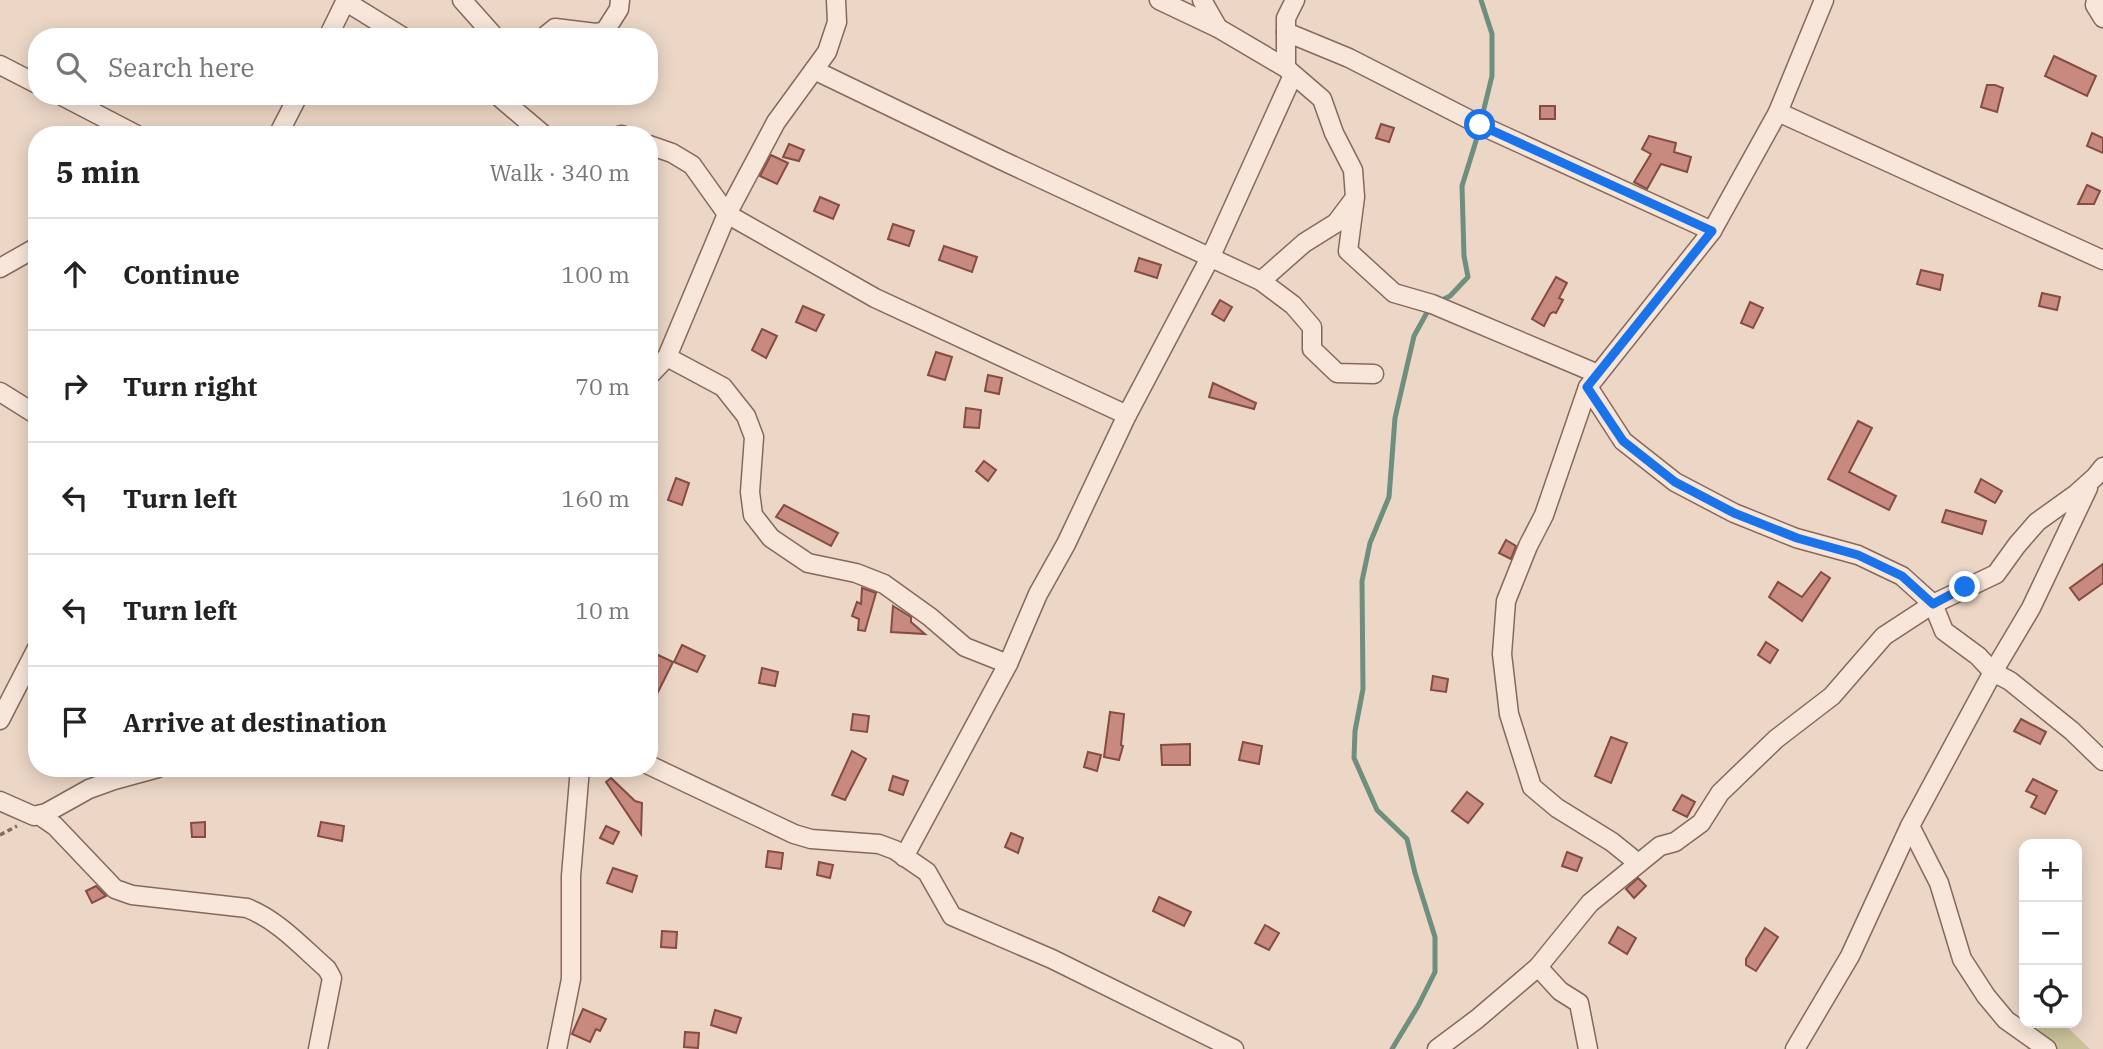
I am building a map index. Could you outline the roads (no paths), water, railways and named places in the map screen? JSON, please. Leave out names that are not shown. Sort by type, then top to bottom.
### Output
[{"type":"street","points":[[461,0],[487,28]]},
{"type":"street","points":[[607,28],[620,9],[620,0]]},
{"type":"street","points":[[658,366],[667,357],[727,214],[776,122],[827,52],[837,22],[836,0]]},
{"type":"street","points":[[1159,0],[1218,28],[1289,71],[1322,99],[1334,133],[1353,170],[1355,197],[1348,251],[1394,293],[1432,304],[1593,380],[1623,441],[1675,482],[1734,513],[1797,538],[1858,555],[1902,576],[1933,604],[1944,631],[1978,656],[1993,672],[2010,681],[2072,731],[2103,761]]},
{"type":"street","points":[[1202,0],[1218,28]]},
{"type":"street","points":[[904,857],[1008,664],[1038,594],[1066,544],[1127,415],[1210,256],[1289,71],[1286,18],[1295,0]]},
{"type":"street","points":[[1638,863],[1612,842],[1557,808],[1532,787],[1509,714],[1504,666],[1506,601],[1528,546],[1544,515],[1593,380],[1712,231],[1778,112],[1824,0]]},
{"type":"street","points":[[2096,0],[2095,5],[2103,18]]},
{"type":"street","points":[[332,28],[346,1],[389,28]]},
{"type":"street","points":[[1286,32],[1349,58],[1480,125],[1712,231]]},
{"type":"street","points":[[0,65],[28,79]]},
{"type":"street","points":[[814,69],[1261,281],[1293,305],[1312,327],[1312,349],[1337,373],[1374,374]]},
{"type":"street","points":[[79,105],[120,126]]},
{"type":"street","points":[[283,126],[293,105]]},
{"type":"street","points":[[517,105],[536,126]]},
{"type":"street","points":[[1778,112],[2103,260]]},
{"type":"street","points":[[658,148],[692,165],[727,214],[875,298],[1127,415]]},
{"type":"street","points":[[1261,281],[1304,243],[1336,223],[1355,197]]},
{"type":"street","points":[[0,268],[28,252]]},
{"type":"street","points":[[667,357],[723,387],[746,416],[754,437],[750,492],[753,515],[771,538],[808,562],[832,570],[856,573],[884,584],[930,617],[965,647],[1008,664]]},
{"type":"street","points":[[0,392],[28,409]]},
{"type":"street","points":[[1437,1049],[1538,967],[1590,903],[1660,846],[1675,842],[1701,823],[1720,793],[1776,739],[1832,696],[1884,636],[1933,604],[1996,574],[2037,522],[2091,481],[2103,467]]},
{"type":"street","points":[[1795,1049],[1850,956],[1910,826],[2031,607],[2091,481]]},
{"type":"street","points":[[0,720],[28,666]]},
{"type":"street","points":[[658,769],[794,834],[811,839],[879,844],[895,850],[927,872],[952,916],[1052,959],[1234,1049]]},
{"type":"street","points":[[39,815],[89,789],[125,777]]},
{"type":"street","points":[[557,1049],[571,979],[571,876],[579,777]]},
{"type":"street","points":[[0,801],[26,814],[39,815],[55,826],[114,889],[132,895],[247,908],[274,922],[327,969],[332,978],[318,1049]]},
{"type":"street","points":[[1910,826],[1939,883],[1962,959],[1986,996],[2006,1020],[2047,1049]]},
{"type":"street","points":[[1538,967],[1560,991],[1579,1003],[1588,1049]]},
{"type":"waterway","points":[[1438,302],[1450,296],[1468,277],[1464,256],[1462,186],[1492,76],[1492,34],[1481,0]]},
{"type":"waterway","points":[[1392,1049],[1435,972],[1435,937],[1407,839],[1377,810],[1354,758],[1355,731],[1363,689],[1362,581],[1370,543],[1389,497],[1395,418],[1414,336],[1430,307]]}]
